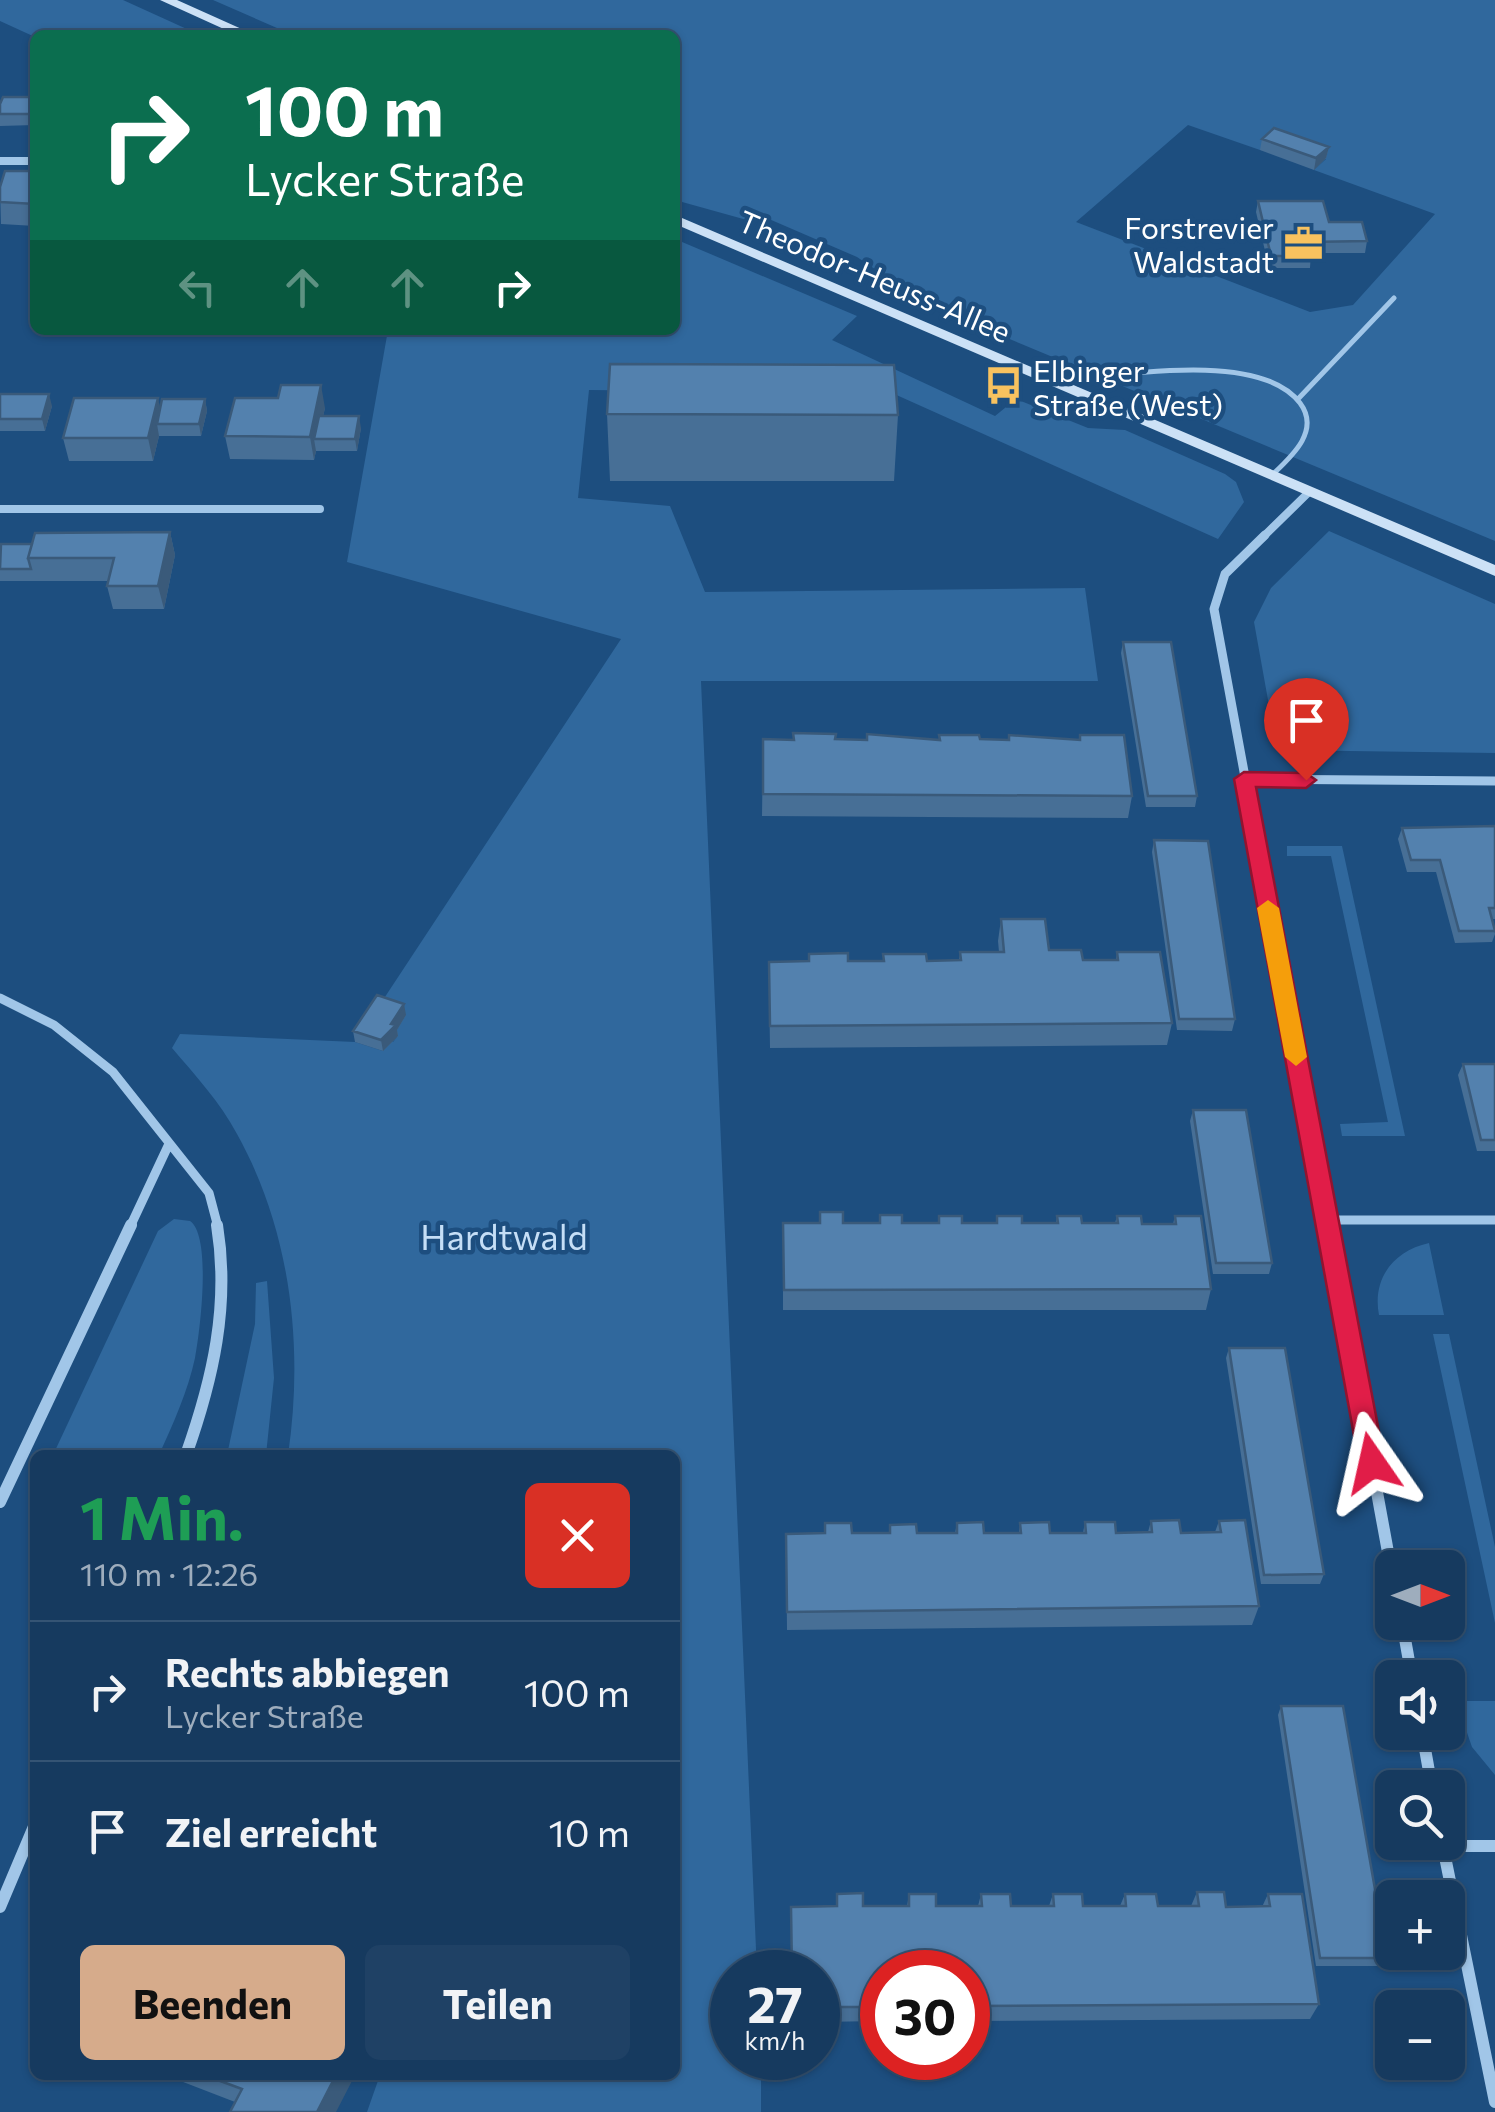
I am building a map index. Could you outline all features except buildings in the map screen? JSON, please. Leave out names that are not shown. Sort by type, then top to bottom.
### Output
[{"type":"main road","points":[[166,0],[236,30]]},
{"type":"main road","name":"Theodor-Heuss-Allee","points":[[680,220],[1495,572]]},
{"type":"street","points":[[0,160],[30,161]]},
{"type":"street","points":[[1309,492],[1225,574],[1215,595],[1216,624],[1388,1550]]},
{"type":"street","points":[[0,509],[320,509]]},
{"type":"street","points":[[1244,779],[1495,780]]},
{"type":"street","points":[[0,998],[71,1032],[130,1086],[168,1146],[211,1196],[224,1257],[218,1354],[188,1450]]},
{"type":"street","points":[[0,1502],[168,1146]]},
{"type":"street","points":[[1326,1220],[1495,1220]]},
{"type":"street","points":[[0,1908],[30,1836]]},
{"type":"street","points":[[1465,1845],[1495,1846]]},
{"type":"street","points":[[1445,1860],[1495,2102]]},
{"type":"lane","points":[[1298,399],[1394,298]]},
{"type":"lane","points":[[1055,383],[1219,370],[1274,382],[1298,399],[1307,430],[1300,448],[1272,476]]},
{"type":"green space","points":[[0,0],[123,0],[189,30],[30,30],[30,35],[0,21]]},
{"type":"green space","points":[[213,0],[1495,0],[1495,541],[930,306],[857,257],[762,216],[754,222],[680,201],[680,30],[282,30]],"holes":[[[1188,125],[1260,150],[1326,159],[1314,170],[1435,214],[1353,305],[1310,312],[1076,222]]]},
{"type":"green space","name":"Hardtwald","points":[[680,241],[857,316],[832,340],[995,416],[1016,399],[1088,428],[1125,430],[1225,474],[1236,482],[1244,502],[1218,539],[892,393],[589,390],[578,498],[670,506],[705,592],[1085,588],[1098,681],[701,681],[756,1950],[710,1950],[710,2080],[761,2080],[761,2112],[367,2112],[378,2080],[680,2080],[680,1450],[289,1450],[293,1414],[293,1332],[289,1290],[270,1210],[230,1122],[172,1048],[180,1034],[355,1042],[383,1051],[389,1041],[393,1042],[397,1037],[379,1006],[621,639],[347,562],[387,335],[680,335]]},
{"type":"green space","points":[[1329,531],[1495,604],[1495,753],[1277,750],[1254,622],[1271,588]]},
{"type":"green space","points":[[1287,846],[1342,846],[1405,1136],[1342,1136],[1340,1124],[1388,1122],[1331,856],[1287,856]]},
{"type":"green space","points":[[174,1219],[190,1221],[197,1230],[203,1264],[192,1370],[161,1450],[55,1450],[158,1231]]},
{"type":"green space","points":[[1429,1243],[1444,1315],[1379,1315],[1379,1290],[1388,1268],[1405,1253]]},
{"type":"green space","points":[[267,1281],[274,1378],[267,1450],[228,1450],[255,1324],[256,1283]]},
{"type":"green space","points":[[1433,1334],[1449,1334],[1495,1547],[1495,1623]]},
{"type":"green space","points":[[1465,1701],[1495,1701],[1495,1775],[1472,1747],[1465,1727]]},
{"type":"slow traffic","points":[[1268,908],[1296,1057]]},
{"type":"place","name":"Forstrevier Waldstadt","points":[[1304,243]]},
{"type":"place","name":"Elbinger Straße (West)","points":[[1003,386]]},
{"type":"route","points":[[1306,780],[1244,779],[1372,1463]]}]
